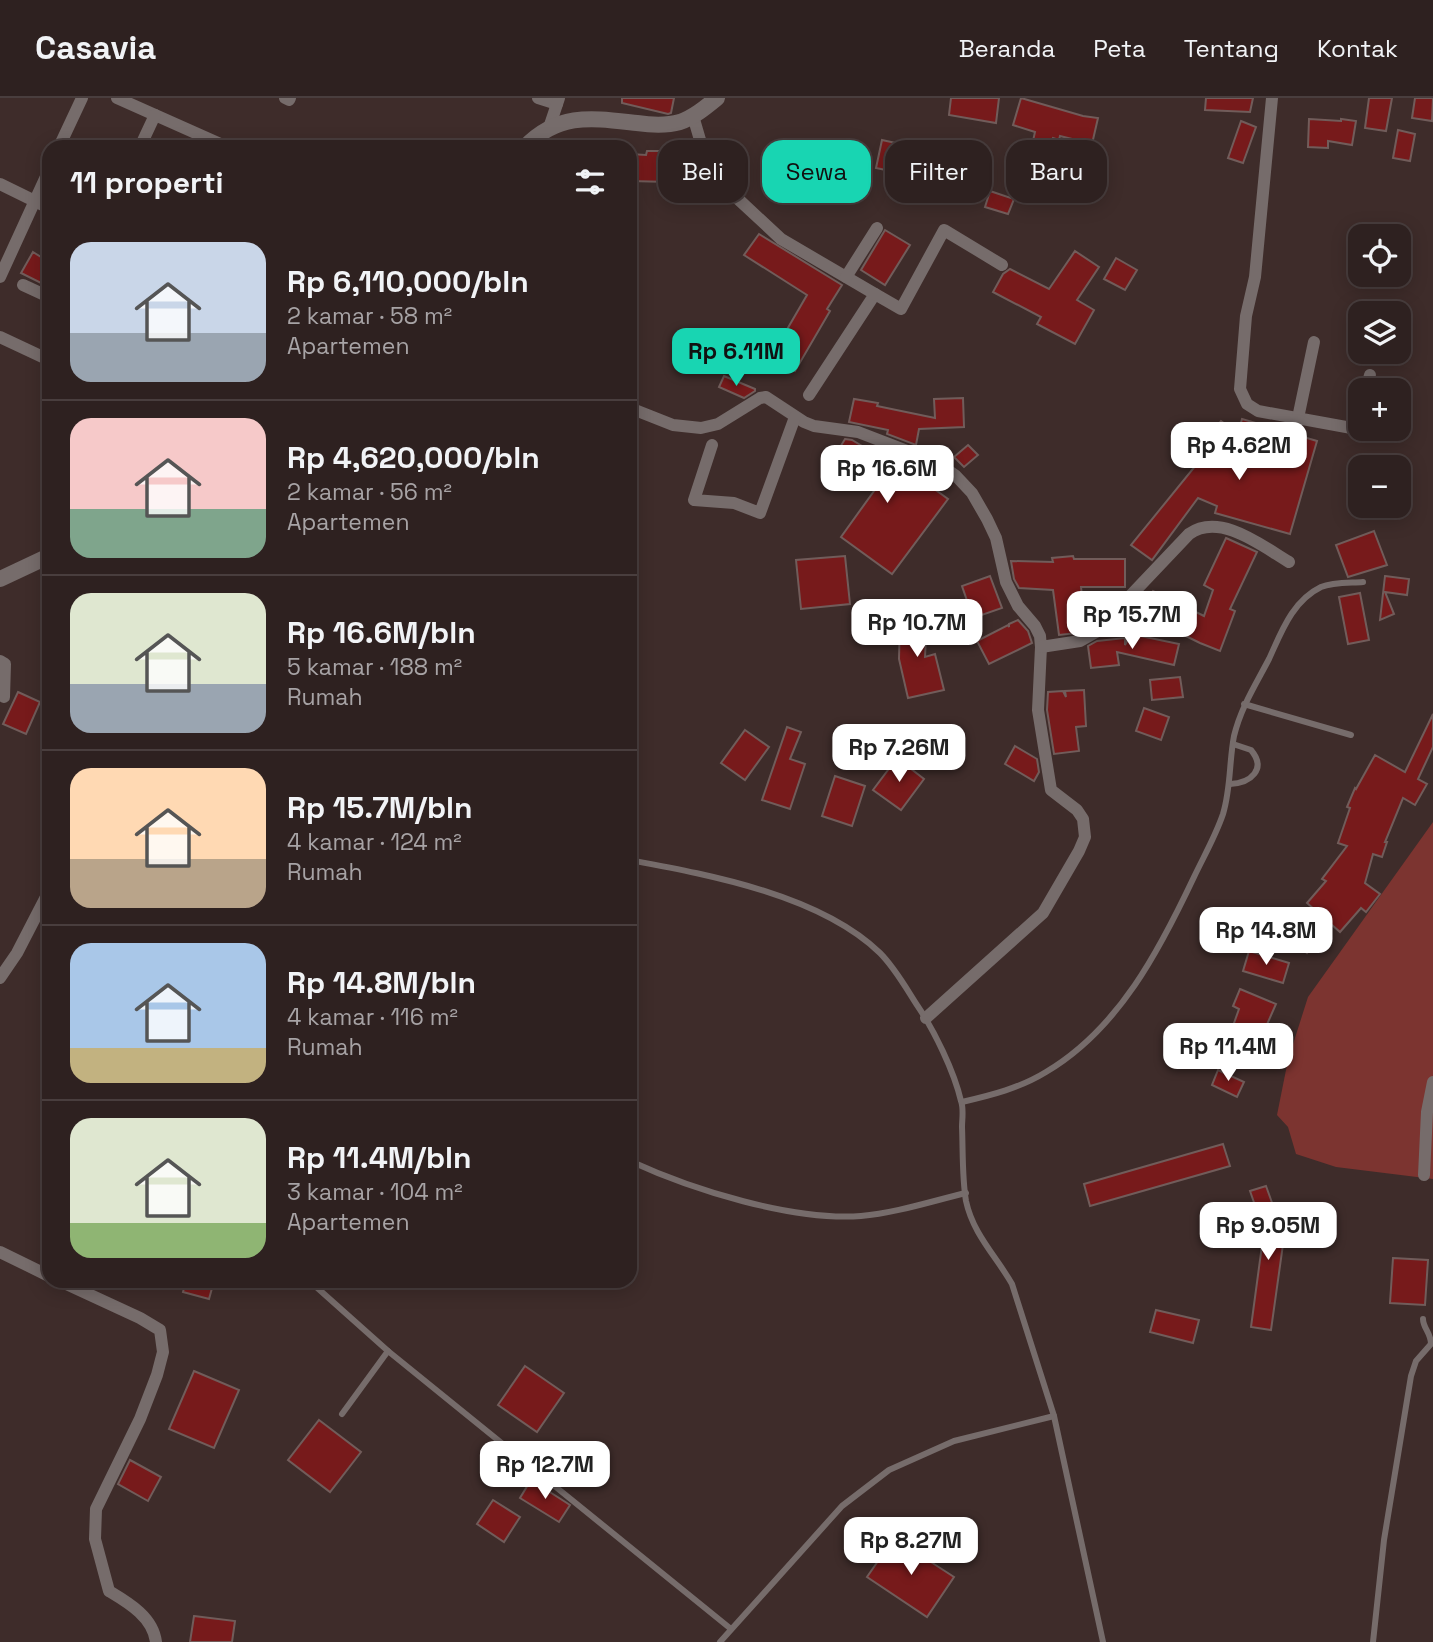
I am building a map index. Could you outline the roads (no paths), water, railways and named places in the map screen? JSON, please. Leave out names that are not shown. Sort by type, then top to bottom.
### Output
[{"type":"street","points":[[62,140],[82,98]]},
{"type":"street","points":[[117,98],[211,140]]},
{"type":"street","points":[[538,98],[558,101],[549,128]]},
{"type":"street","points":[[534,140],[549,128],[569,120],[593,118],[663,125],[678,122],[693,116],[717,98]]},
{"type":"street","points":[[1272,98],[1255,277],[1246,316],[1240,389],[1247,404],[1258,411],[1348,427]]},
{"type":"street","points":[[143,140],[155,115]]},
{"type":"street","points":[[693,116],[709,167],[737,198],[781,239],[901,309],[944,230],[1002,265]]},
{"type":"street","points":[[0,184],[42,204]]},
{"type":"street","points":[[1,270],[42,186]]},
{"type":"street","points":[[846,277],[877,228]]},
{"type":"street","points":[[23,285],[42,294]]},
{"type":"street","points":[[809,395],[876,294]]},
{"type":"street","points":[[0,337],[42,357]]},
{"type":"street","points":[[1298,418],[1314,342]]},
{"type":"street","points":[[637,411],[673,425],[701,428],[718,424],[766,397],[795,417],[814,426],[859,432],[936,462],[956,476],[972,494],[987,519],[996,538],[1006,582],[1018,606],[1035,626],[1041,647],[1038,710],[1051,790],[1077,810],[1083,819],[1085,836],[1043,913],[926,1018]]},
{"type":"street","points":[[712,444],[694,500],[734,503],[760,513],[795,417]]},
{"type":"street","points":[[1041,647],[1080,641],[1096,632],[1189,534],[1199,528],[1212,526],[1233,531],[1289,562]]},
{"type":"street","points":[[0,579],[42,559]]},
{"type":"street","points":[[0,660],[5,664],[4,697]]},
{"type":"street","points":[[0,978],[17,953],[42,905]]},
{"type":"street","points":[[1424,1175],[1427,1112],[1433,1082]]},
{"type":"street","points":[[0,1252],[42,1273]]},
{"type":"street","points":[[75,1288],[160,1330],[163,1352],[158,1375],[140,1419],[96,1509],[95,1539],[108,1591],[134,1606],[155,1630],[156,1642]]},
{"type":"lane","points":[[962,1102],[1008,1090],[1049,1071],[1077,1049],[1113,1013],[1150,963],[1165,937],[1222,815],[1230,784],[1233,744],[1244,704],[1279,634],[1301,603],[1322,586],[1363,582]]},
{"type":"lane","points":[[1244,704],[1351,735]]},
{"type":"lane","points":[[1230,784],[1248,780],[1258,768],[1258,762],[1251,750],[1233,744]]},
{"type":"lane","points":[[637,861],[765,891],[793,901],[842,925],[881,954],[926,1018],[962,1102],[966,1193],[975,1230],[1012,1284],[1054,1416],[1103,1642]]},
{"type":"lane","points":[[637,1164],[700,1188],[794,1212],[824,1216],[863,1216],[966,1193]]},
{"type":"lane","points":[[317,1288],[388,1351],[544,1480],[731,1629]]},
{"type":"lane","points":[[1373,1642],[1384,1540],[1411,1376],[1416,1361],[1431,1343],[1431,1336],[1423,1319]]},
{"type":"lane","points":[[342,1414],[388,1351]]},
{"type":"lane","points":[[720,1642],[842,1506],[889,1470],[954,1441],[1054,1416]]}]
